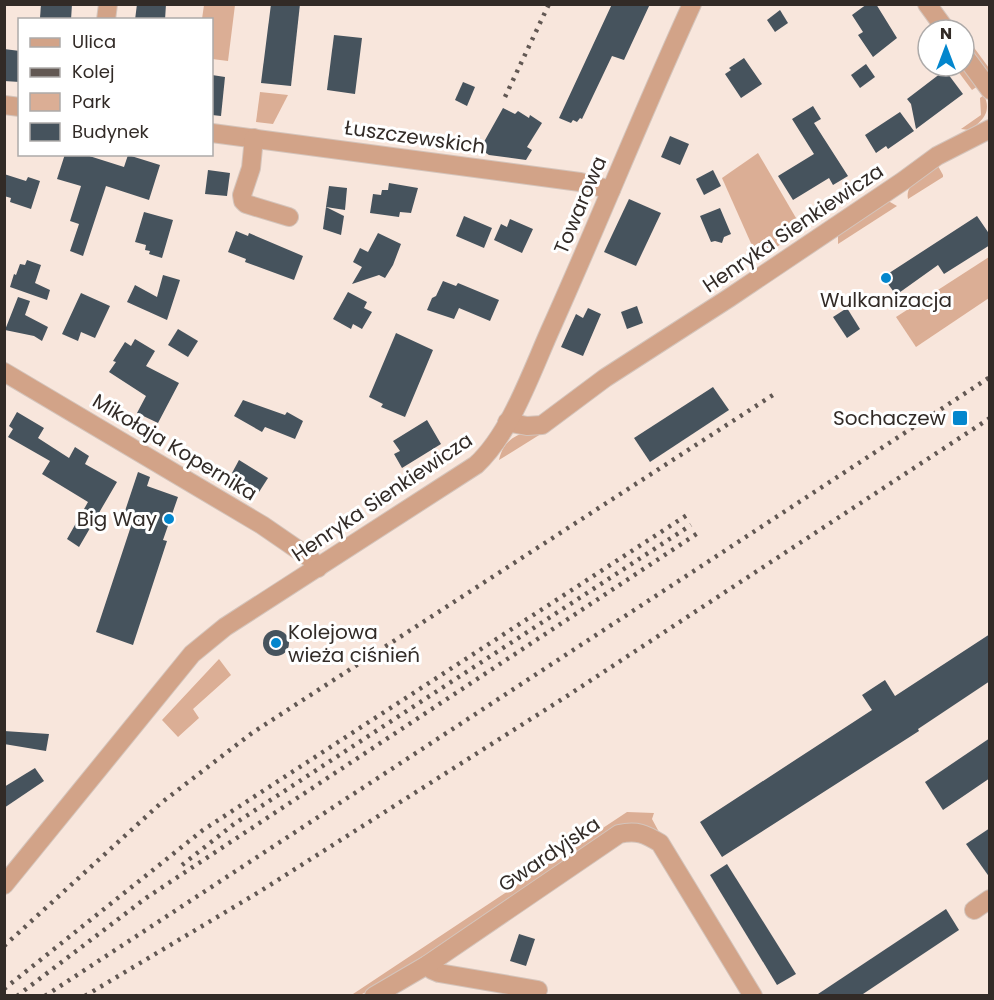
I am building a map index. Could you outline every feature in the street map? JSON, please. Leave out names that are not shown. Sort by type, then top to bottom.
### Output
[{"type":"street","name":"Towarowa","points":[[507,422],[692,4]]},
{"type":"street","points":[[927,4],[937,18]]},
{"type":"street","points":[[976,71],[990,90]]},
{"type":"street","name":"Henryka Sienkiewicza","points":[[4,885],[192,654],[225,627],[476,465],[493,448],[507,422],[527,426],[542,425],[605,378],[903,182],[937,156],[990,129]]},
{"type":"street","name":"Łuszczewskich","points":[[213,132],[580,182],[611,190]]},
{"type":"street","points":[[254,138],[251,168],[242,195],[243,201],[246,204],[289,217]]},
{"type":"street","name":"Mikołaja Kopernika","points":[[5,374],[262,525],[310,558],[318,568]]},
{"type":"street","name":"Gwardyjska","points":[[378,995],[427,965],[619,834],[632,831],[644,833],[660,843],[753,996]]},
{"type":"street","points":[[974,910],[990,899]]},
{"type":"street","points":[[427,965],[439,973],[538,990]]},
{"type":"green space","points":[[204,5],[235,5],[228,61],[213,59],[213,18],[202,18]]},
{"type":"green space","points":[[976,50],[989,68],[989,76],[976,58]]},
{"type":"green space","points":[[963,78],[972,78],[978,86],[972,90]]},
{"type":"green space","points":[[260,92],[288,95],[273,124],[256,122]]},
{"type":"green space","points":[[984,95],[987,106],[985,115],[969,130],[961,129],[981,115],[980,98]]},
{"type":"green space","points":[[758,153],[803,230],[758,259],[722,178]]},
{"type":"green space","points":[[938,166],[943,177],[908,199],[913,183]]},
{"type":"green space","points":[[885,202],[897,206],[838,244],[838,234]]},
{"type":"green space","points":[[989,257],[989,298],[916,347],[896,317]]},
{"type":"green space","points":[[552,427],[499,460],[506,444],[512,439],[526,432]]},
{"type":"green space","points":[[219,659],[231,675],[193,709],[199,718],[178,737],[162,720]]},
{"type":"green space","points":[[627,812],[654,813],[652,819],[659,832],[640,825],[488,915],[385,983],[360,995],[350,996]]},
{"type":"building","points":[[41,4],[72,4],[71,18],[40,18]]},
{"type":"building","points":[[137,4],[166,4],[165,18],[135,18]]},
{"type":"building","points":[[271,4],[300,4],[291,86],[261,83]]},
{"type":"building","points":[[612,4],[650,4],[624,60],[612,56],[582,119],[580,118],[577,122],[573,120],[571,123],[559,118]]},
{"type":"building","points":[[867,4],[876,4],[897,38],[873,57],[858,35],[863,32],[852,15]]},
{"type":"building","points":[[780,10],[788,23],[775,32],[767,20]]},
{"type":"building","points":[[334,35],[362,38],[355,94],[327,90]]},
{"type":"building","points":[[4,49],[18,51],[18,82],[4,81]]},
{"type":"building","points":[[744,58],[762,84],[741,98],[725,74],[731,70],[729,68]]},
{"type":"building","points":[[866,64],[875,77],[860,88],[851,75]]},
{"type":"building","points":[[213,75],[225,77],[221,116],[213,115]]},
{"type":"building","points":[[935,78],[951,78],[963,94],[916,129],[911,104],[907,99]]},
{"type":"building","points":[[463,82],[475,87],[467,106],[455,100]]},
{"type":"building","points":[[813,106],[821,119],[814,123],[848,176],[833,185],[829,178],[793,200],[778,176],[814,154],[792,119]]},
{"type":"building","points":[[503,108],[515,114],[518,111],[529,118],[530,115],[542,123],[527,147],[532,150],[526,160],[489,155],[480,149]]},
{"type":"building","points":[[900,112],[914,131],[888,149],[886,146],[876,153],[865,135]]},
{"type":"building","points":[[670,136],[689,144],[680,165],[661,157]]},
{"type":"building","points":[[64,156],[89,156],[124,167],[128,156],[131,156],[160,165],[149,200],[106,186],[83,256],[70,251],[79,224],[70,221],[81,186],[57,179]]},
{"type":"building","points":[[208,170],[230,173],[227,196],[205,194]]},
{"type":"building","points":[[713,170],[721,186],[704,195],[696,179]]},
{"type":"building","points":[[4,174],[26,181],[28,177],[40,181],[31,209],[10,202],[11,198],[4,196]]},
{"type":"building","points":[[389,183],[418,188],[411,213],[400,212],[399,217],[370,213],[373,194],[381,195],[382,190],[388,190]]},
{"type":"building","points":[[329,186],[347,188],[345,210],[326,207]]},
{"type":"building","points":[[629,199],[661,213],[636,266],[604,252]]},
{"type":"building","points":[[326,207],[344,216],[341,235],[323,229]]},
{"type":"building","points":[[720,208],[731,234],[724,237],[722,243],[711,242],[700,216]]},
{"type":"building","points":[[144,212],[173,220],[162,258],[149,254],[150,251],[145,250],[146,245],[135,242]]},
{"type":"building","points":[[464,216],[492,228],[484,248],[456,236]]},
{"type":"building","points":[[977,216],[990,235],[990,245],[944,274],[938,265],[896,295],[883,277]]},
{"type":"building","points":[[510,219],[533,229],[522,253],[494,240],[501,224],[507,227]]},
{"type":"building","points":[[236,231],[248,236],[249,233],[303,256],[294,280],[245,262],[246,259],[228,252]]},
{"type":"building","points":[[378,233],[401,244],[393,265],[385,278],[379,275],[352,284],[362,267],[353,262],[360,248],[368,252]]},
{"type":"building","points":[[27,260],[41,265],[35,283],[50,290],[47,300],[10,287],[20,264],[25,265]]},
{"type":"building","points":[[163,275],[180,280],[167,320],[127,302],[135,285],[157,297]]},
{"type":"building","points":[[443,281],[456,286],[458,283],[499,300],[490,321],[459,308],[454,319],[427,310]]},
{"type":"building","points":[[348,292],[367,302],[364,308],[372,312],[362,329],[353,324],[351,329],[333,319]]},
{"type":"building","points":[[81,293],[110,306],[95,338],[81,332],[78,341],[62,334]]},
{"type":"building","points":[[18,297],[30,301],[25,315],[48,327],[42,341],[34,336],[5,330]]},
{"type":"building","points":[[637,306],[643,323],[627,329],[621,312]]},
{"type":"building","points":[[588,308],[601,314],[583,356],[561,347],[576,314],[583,318]]},
{"type":"building","points":[[847,308],[860,329],[847,338],[833,317]]},
{"type":"building","points":[[178,329],[198,341],[188,357],[168,345]]},
{"type":"building","points":[[396,333],[433,350],[405,417],[381,407],[383,404],[369,397]]},
{"type":"building","points":[[135,339],[155,351],[146,366],[179,383],[158,423],[137,413],[146,396],[109,372],[125,342],[131,346]]},
{"type":"building","points":[[713,387],[729,410],[650,462],[634,438]]},
{"type":"building","points":[[243,400],[285,415],[287,412],[303,421],[295,439],[265,427],[262,432],[234,416]]},
{"type":"building","points":[[17,412],[44,428],[38,438],[69,458],[75,447],[89,456],[85,464],[117,482],[79,547],[67,539],[88,502],[42,474],[50,461],[8,437],[13,429],[9,426]]},
{"type":"building","points":[[427,420],[441,444],[402,468],[394,454],[400,451],[393,441]]},
{"type":"building","points":[[239,460],[268,478],[259,492],[232,473]]},
{"type":"building","points":[[138,472],[150,477],[147,486],[178,497],[163,540],[167,541],[133,645],[96,632],[131,526],[121,523]]},
{"type":"building","name":"Kolejowa wieża ciśnień","points":[[276,630],[285,634],[289,643],[285,652],[276,656],[267,652],[263,643],[267,634]]},
{"type":"building","points":[[990,634],[990,681],[918,729],[919,731],[722,857],[700,822],[872,710],[862,695],[885,680],[895,696]]},
{"type":"building","points":[[4,731],[49,734],[46,751],[4,744]]},
{"type":"building","points":[[990,738],[990,778],[943,810],[925,782]]},
{"type":"building","points":[[35,768],[44,781],[4,808],[4,787]]},
{"type":"building","points":[[990,828],[990,878],[966,844]]},
{"type":"building","points":[[727,864],[796,974],[777,985],[710,875]]},
{"type":"building","points":[[946,909],[959,930],[860,996],[815,996]]},
{"type":"building","points":[[519,934],[535,939],[526,966],[510,961]]},
{"type":"railway","points":[[505,97],[549,4]]},
{"type":"railway","points":[[45,996],[990,377]]},
{"type":"railway","points":[[4,946],[161,803],[252,733],[776,393]]},
{"type":"railway","points":[[85,996],[259,892],[567,696],[990,418]]},
{"type":"railway","points":[[4,989],[203,830],[687,515]]},
{"type":"railway","points":[[182,865],[234,824],[691,525]]},
{"type":"railway","points":[[17,996],[146,898],[698,533]]},
{"type":"place","name":"Wulkanizacja","points":[[886,278]]},
{"type":"place","name":"Sochaczew","points":[[960,418]]},
{"type":"place","name":"Big Way","points":[[169,519]]},
{"type":"place","name":"Kolejowa wieża ciśnień","points":[[276,643]]}]
